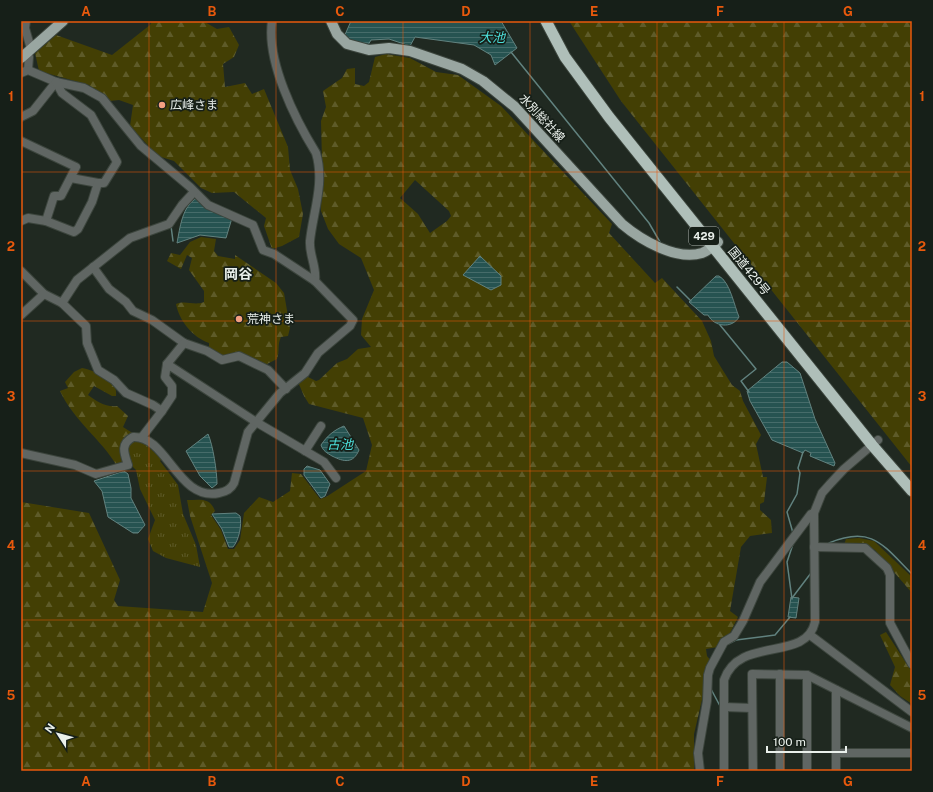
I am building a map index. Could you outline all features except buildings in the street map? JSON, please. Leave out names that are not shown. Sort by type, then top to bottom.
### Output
[{"type":"highway","name":"国道429号","points":[[546,21],[565,57],[582,82],[715,244],[912,491]]},
{"type":"highway","name":"国道429号","points":[[552,21],[587,79],[715,244]]},
{"type":"highway","name":"国道429号","points":[[875,443],[912,482]]},
{"type":"main road","points":[[26,54],[63,21]]},
{"type":"main road","name":"水別総社線","points":[[331,21],[337,34],[348,44],[369,50],[389,48],[410,51],[456,67],[483,81],[515,106],[622,224],[637,237],[670,251],[683,254],[703,252],[715,244]]},
{"type":"street","points":[[272,21],[270,43],[282,80],[292,110],[316,153],[318,160],[319,196],[310,241],[310,249],[316,272],[315,281]]},
{"type":"street","points":[[21,453],[75,465],[96,474],[128,465],[123,450],[125,444],[133,437],[142,437],[167,459],[185,482],[201,492],[215,494],[221,493],[233,486],[248,432],[286,388],[305,373],[318,353],[352,323],[350,316],[315,281],[274,254],[263,250],[253,226],[214,209],[141,146],[102,98],[84,88],[56,82],[24,72],[29,57],[26,54],[24,25]]},
{"type":"street","points":[[21,117],[33,111],[56,82]]},
{"type":"street","points":[[56,82],[62,93],[90,115],[114,153],[117,162],[104,183],[71,178]]},
{"type":"street","points":[[22,144],[76,167],[61,196],[54,196],[46,221]]},
{"type":"street","points":[[21,221],[28,218],[46,221],[74,232],[82,223],[98,183]]},
{"type":"street","points":[[62,304],[77,280],[130,238],[169,224],[182,205],[194,192]]},
{"type":"street","points":[[93,267],[108,289],[126,302],[134,311],[152,320],[184,343],[207,351],[222,360],[240,356],[268,370],[286,388]]},
{"type":"street","points":[[21,271],[44,294],[62,304],[86,326],[87,344],[98,370],[114,380],[126,393],[162,410]]},
{"type":"street","points":[[21,315],[44,294]]},
{"type":"street","points":[[142,437],[172,396],[172,386],[165,377],[167,364],[184,343]]},
{"type":"street","points":[[167,364],[256,422],[324,462],[336,478]]},
{"type":"street","points":[[305,451],[321,426]]},
{"type":"street","points":[[724,771],[724,680],[729,668],[738,660],[798,643],[810,634],[815,622],[814,513],[822,494],[830,484],[844,468],[875,443]]},
{"type":"street","points":[[700,771],[698,752],[710,668],[724,642],[734,636],[743,621],[760,582],[807,519],[814,513]]},
{"type":"street","points":[[814,547],[865,548],[887,568],[890,575],[890,623],[912,664]]},
{"type":"street","points":[[810,634],[912,712]]},
{"type":"street","points":[[753,771],[752,674],[807,675],[912,728]]},
{"type":"street","points":[[780,674],[780,771]]},
{"type":"street","points":[[807,675],[807,771]]},
{"type":"street","points":[[836,690],[836,771]]},
{"type":"street","points":[[724,707],[752,708]]},
{"type":"street","points":[[836,753],[912,753]]},
{"type":"green space","points":[[152,21],[203,21],[217,29],[229,27],[239,45],[234,57],[223,64],[225,87],[245,83],[252,94],[264,89],[288,147],[290,170],[298,189],[303,214],[299,237],[282,246],[272,249],[264,226],[266,218],[234,192],[212,193],[201,188],[174,161],[158,156],[130,126],[133,105],[119,100],[110,101],[89,85],[39,71],[35,53],[56,35],[112,55],[150,25]]},
{"type":"green space","points":[[569,21],[912,21],[912,467],[621,101]]},
{"type":"green space","points":[[386,54],[410,58],[436,72],[458,75],[501,106],[612,224],[609,233],[655,283],[662,278],[702,321],[711,341],[714,356],[732,385],[740,391],[743,401],[761,435],[756,444],[763,477],[767,477],[764,502],[760,504],[760,510],[771,520],[772,533],[750,536],[741,547],[730,611],[738,617],[729,635],[718,647],[706,649],[707,656],[711,661],[694,734],[694,771],[21,771],[21,502],[89,513],[120,580],[114,600],[118,606],[203,612],[212,583],[190,516],[187,500],[204,500],[210,503],[215,511],[211,515],[221,530],[228,549],[234,549],[240,540],[244,513],[259,497],[273,502],[290,491],[292,473],[301,474],[320,499],[326,497],[366,471],[372,445],[363,418],[309,404],[298,382],[306,376],[316,381],[319,380],[337,363],[347,359],[358,349],[371,347],[361,335],[362,319],[374,290],[361,258],[339,244],[328,229],[321,211],[321,121],[326,107],[323,91],[342,78],[347,69],[355,68],[355,84],[364,86],[369,82],[375,57]],"holes":[[[415,180],[449,211],[451,216],[447,221],[430,233],[418,214],[400,198]],[[480,256],[490,267],[463,275]]]},
{"type":"green space","points":[[201,237],[216,239],[214,251],[218,256],[235,259],[235,255],[276,283],[284,293],[290,328],[288,336],[281,337],[277,359],[267,364],[261,364],[252,361],[223,358],[209,350],[209,343],[197,337],[183,322],[176,304],[204,302],[204,291],[189,270],[192,258],[187,255],[181,269],[167,261],[171,253],[180,255],[190,242]]},
{"type":"green space","points":[[82,368],[93,371],[110,380],[116,390],[116,396],[112,396],[94,386],[88,395],[98,402],[106,405],[117,406],[128,416],[123,427],[134,434],[129,436],[125,464],[117,466],[111,456],[73,412],[60,391],[68,388],[65,382],[74,372]]},
{"type":"green space","points":[[138,440],[143,442],[162,459],[160,461],[178,485],[183,514],[196,545],[200,567],[166,558],[153,551],[148,539],[155,520],[140,489],[136,470],[130,464],[127,452],[128,444],[132,441]]},
{"type":"green space","points":[[859,538],[874,541],[912,577],[912,593],[875,550],[867,545],[844,545],[846,539]]},
{"type":"green space","points":[[886,632],[912,672],[912,704],[900,696],[890,685],[895,667],[880,635]]},
{"type":"water","name":"大池","points":[[351,21],[501,21],[517,48],[495,65],[491,55],[474,45],[415,37],[410,46],[389,39],[371,40],[368,45],[361,45],[344,37]]},
{"type":"water","points":[[197,198],[232,218],[226,238],[200,235],[177,243],[182,218],[188,206]]},
{"type":"water","points":[[480,256],[501,276],[501,285],[491,290],[463,275]]},
{"type":"water","points":[[716,276],[719,276],[726,283],[739,317],[736,321],[728,325],[714,322],[708,315],[704,315],[689,302]]},
{"type":"water","points":[[782,362],[787,362],[800,373],[815,419],[835,463],[834,466],[810,456],[811,453],[805,450],[803,453],[772,440],[750,401],[747,391]]},
{"type":"water","name":"古池","points":[[344,426],[359,450],[357,455],[351,460],[340,460],[332,456],[324,450],[321,445],[337,429]]},
{"type":"water","points":[[208,434],[213,451],[217,479],[217,484],[212,488],[200,476],[186,451]]},
{"type":"water","points":[[307,466],[320,470],[330,484],[325,496],[321,498],[304,475],[304,469]]},
{"type":"water","points":[[124,471],[128,474],[131,488],[131,498],[145,525],[138,533],[133,533],[108,517],[102,491],[94,481]]},
{"type":"water","points":[[236,513],[240,516],[240,532],[233,547],[229,547],[222,529],[212,514]]},
{"type":"water","points":[[791,597],[799,598],[796,618],[788,617]]},
{"type":"waterway","points":[[511,52],[649,223],[660,242]]},
{"type":"waterway","points":[[171,226],[173,241]]},
{"type":"waterway","points":[[677,287],[691,301]]},
{"type":"waterway","points":[[720,325],[756,369],[741,381],[749,392]]},
{"type":"waterway","points":[[793,533],[787,512],[797,494],[800,473],[798,468],[803,452]]},
{"type":"waterway","points":[[829,543],[856,536],[867,537],[876,541],[893,554],[912,574]]},
{"type":"waterway","points":[[792,599],[787,562],[793,544]]},
{"type":"waterway","points":[[792,598],[811,573]]},
{"type":"waterway","points":[[728,644],[736,640],[775,635],[790,617]]},
{"type":"waterway","points":[[711,689],[720,706],[720,745]]},
{"type":"place","name":"広峰さま","points":[[162,105]]},
{"type":"place","name":"荒神さま","points":[[239,319]]},
{"type":"district","name":"岡谷","points":[[238,274]]}]
